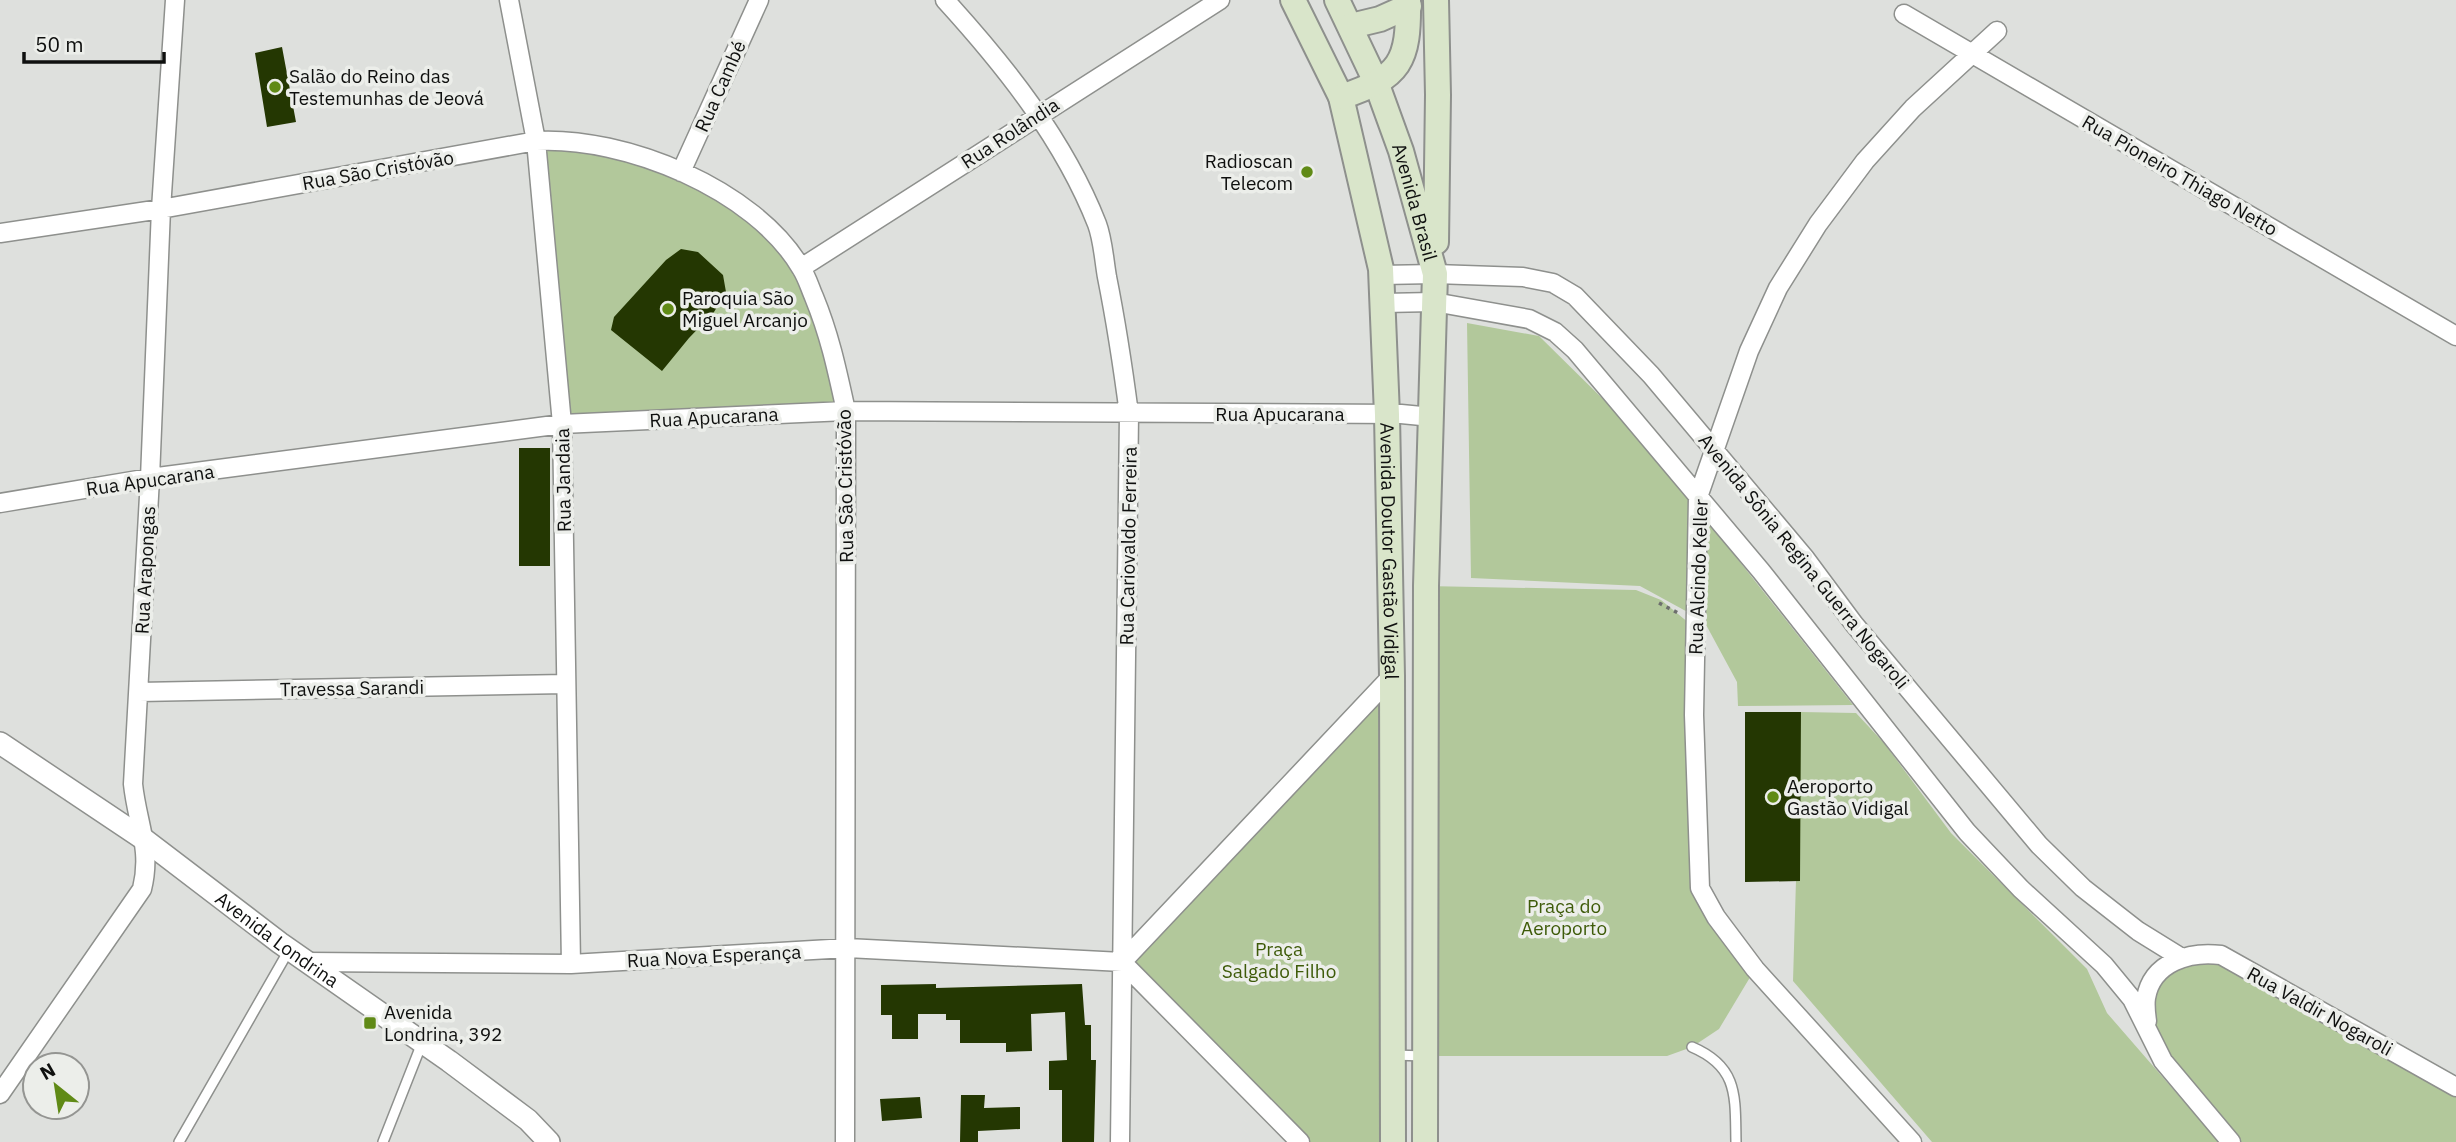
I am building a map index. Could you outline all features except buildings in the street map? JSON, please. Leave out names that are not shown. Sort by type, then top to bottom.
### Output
[{"type":"main road","points":[[1293,0],[1341,97],[1393,72],[1401,61],[1408,34],[1408,3],[1380,19],[1351,26]]},
{"type":"main road","name":"Avenida Brasil","points":[[1336,0],[1376,82],[1401,150],[1435,274],[1433,417]]},
{"type":"main road","points":[[1435,274],[1438,95],[1436,0]]},
{"type":"main road","points":[[1401,61],[1436,62]]},
{"type":"main road","name":"Avenida Doutor Gastão Vidigal","points":[[1341,97],[1381,275],[1383,303],[1392,676],[1392,1142]]},
{"type":"main road","name":"Avenida Doutor Gastão Vidigal","points":[[1425,1142],[1426,586],[1433,417]]},
{"type":"street","name":"Rua Arapongas","points":[[0,1094],[142,889],[147,869],[145,840],[136,812],[133,784],[161,209],[175,0]]},
{"type":"street","name":"Rua Jandaia","points":[[509,0],[536,142],[562,424],[571,964]]},
{"type":"street","name":"Rua Cambé","points":[[681,172],[759,0]]},
{"type":"street","name":"Rua Cariovaldo Ferreira","points":[[946,0],[990,50],[1038,114],[1065,160],[1098,226],[1116,322],[1129,414],[1120,1142]]},
{"type":"street","name":"Rua Rolândia","points":[[801,268],[1220,0]]},
{"type":"street","name":"Rua Pioneiro Thiago Netto","points":[[1904,14],[2456,336]]},
{"type":"street","name":"Rua Alcindo Keller","points":[[1901,1139],[1755,969],[1716,917],[1700,888],[1695,715],[1698,497],[1755,339],[1778,288],[1818,224],[1865,162],[1913,108],[1997,31]]},
{"type":"street","name":"Rua São Cristóvão","points":[[0,233],[161,209],[536,142],[564,140],[611,147],[681,172],[718,189],[765,223],[801,268],[829,335],[846,411],[845,1142]]},
{"type":"street","name":"Avenida Sônia Regina Guerra Nogaroli","points":[[1381,275],[1522,277],[1553,283],[1575,296],[1651,375],[1805,558],[1854,624],[2039,845],[2083,888],[2138,931],[2180,957]]},
{"type":"street","name":"Avenida Sônia Regina Guerra Nogaroli","points":[[1383,303],[1434,302],[1529,319],[1555,332],[1575,350],[1769,581],[1968,832],[2021,889],[2104,965],[2132,999],[2163,1061],[2231,1142]]},
{"type":"street","name":"Rua Apucarana","points":[[0,503],[150,478],[562,424],[846,411],[1433,417]]},
{"type":"street","points":[[1300,1142],[1122,962],[1392,676]]},
{"type":"street","name":"Travessa Sarandi","points":[[139,692],[566,684]]},
{"type":"street","name":"Avenida Londrina","points":[[0,743],[145,840],[297,956],[422,1042],[528,1120],[548,1142]]},
{"type":"street","name":"Rua Nova Esperança","points":[[297,956],[571,964],[847,948],[1122,962]]},
{"type":"street","name":"Rua Valdir Nogaroli","points":[[2180,957],[2202,953],[2221,955],[2456,1087]]},
{"type":"street","points":[[2147,1028],[2146,999],[2152,982],[2180,957]]},
{"type":"lane","points":[[179,1142],[297,956]]},
{"type":"lane","points":[[383,1142],[422,1042]]},
{"type":"lane","points":[[1692,1047],[1706,1053],[1726,1071],[1735,1096],[1736,1142]]},
{"type":"lane","points":[[1392,1055],[1426,1056]]},
{"type":"green space","points":[[564,140],[718,189],[801,268],[846,409],[562,424],[536,142]]},
{"type":"green space","points":[[1467,323],[1539,336],[1609,405],[1721,538],[1853,705],[1738,706],[1737,682],[1704,621],[1640,586],[1471,578]]},
{"type":"green space","name":"Praça do Aeroporto","points":[[1426,586],[1636,590],[1661,600],[1695,628],[1700,888],[1755,969],[1719,1029],[1692,1047],[1667,1056],[1426,1056]]},
{"type":"green space","name":"Praça Salgado Filho","points":[[1392,676],[1393,1142],[1300,1142],[1122,962]]},
{"type":"green space","points":[[1801,712],[1856,713],[1884,743],[1951,833],[2087,969],[2107,1013],[2219,1142],[1932,1142],[1793,981]]},
{"type":"green space","points":[[2220,960],[2456,1095],[2456,1142],[2240,1142],[2167,1058],[2151,1027],[2156,985],[2182,961]]},
{"type":"place","name":"Salão do Reino das Testemunhas de Jeová","points":[[275,87]]},
{"type":"place","name":"Radioscan Telecom","points":[[1307,172]]},
{"type":"place","name":"Paroquia São Miguel Arcanjo","points":[[668,309]]},
{"type":"place","name":"Aeroporto Gastão Vidigal","points":[[1773,797]]},
{"type":"place","name":"Avenida Londrina, 392","points":[[370,1023]]}]
